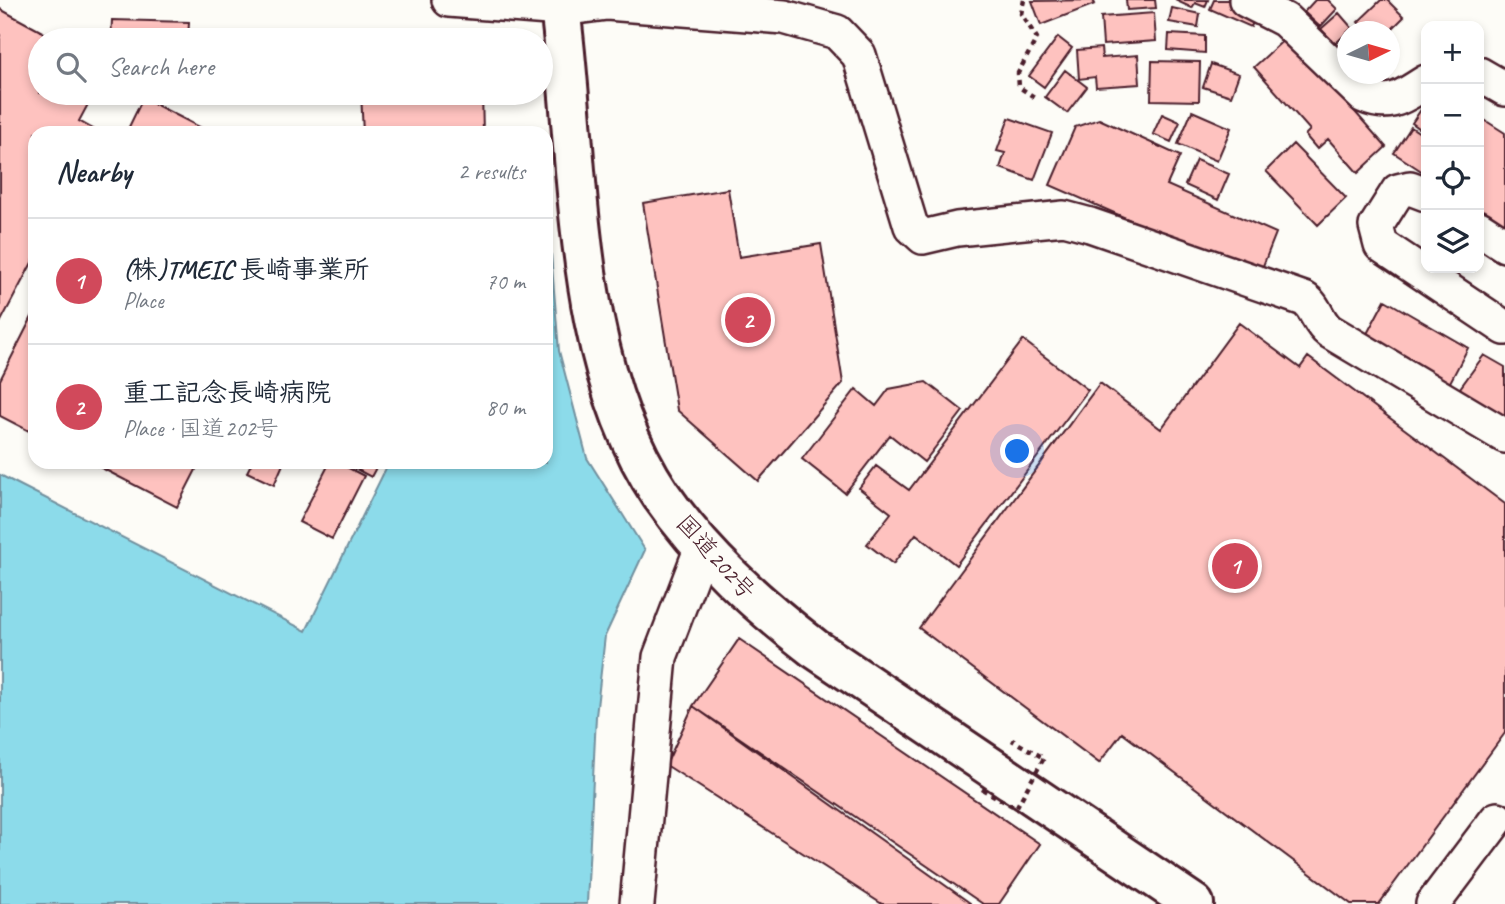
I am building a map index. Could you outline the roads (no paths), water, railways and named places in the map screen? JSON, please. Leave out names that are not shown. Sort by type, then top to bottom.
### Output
[{"type":"highway","name":"国道202号","points":[[560,5],[578,193],[604,360],[623,419],[638,453],[662,495],[724,573],[760,607],[814,648],[1194,904]]},
{"type":"street","points":[[449,0],[560,5],[607,3],[784,17],[837,32],[859,55],[911,226],[923,237],[957,229],[1064,218],[1090,225],[1304,299],[1311,303],[1319,322],[1329,331],[1505,436]]},
{"type":"street","points":[[1246,0],[1285,20],[1364,96],[1381,103],[1400,98],[1423,84]]},
{"type":"street","points":[[1484,77],[1505,89]]},
{"type":"street","points":[[1421,192],[1410,188],[1398,191],[1393,197],[1376,226],[1381,245],[1505,328]]},
{"type":"street","points":[[1484,231],[1505,245]]},
{"type":"street","points":[[637,904],[660,657],[702,547]]},
{"type":"street","points":[[1433,904],[1497,819]]},
{"type":"water","points":[[553,279],[559,351],[587,458],[645,550],[605,636],[596,716],[587,904],[0,904],[0,475],[306,631],[386,469],[553,469]]},
{"type":"place","name":"重工記念長崎病院","points":[[748,320]]},
{"type":"place","name":"(株)TMEIC 長崎事業所","points":[[1235,566]]}]
